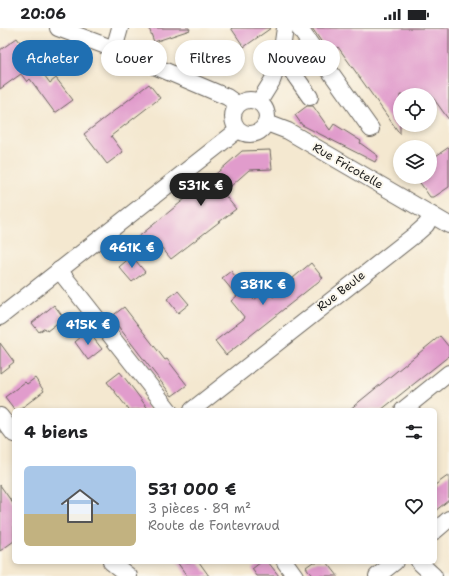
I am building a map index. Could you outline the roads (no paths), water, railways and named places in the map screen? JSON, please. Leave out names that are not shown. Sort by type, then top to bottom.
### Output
[{"type":"street","points":[[58,28],[101,44]]},
{"type":"street","points":[[117,40],[120,28]]},
{"type":"street","points":[[283,40],[285,28]]},
{"type":"street","points":[[299,28],[371,128]]},
{"type":"street","points":[[167,72],[227,97],[237,104]]},
{"type":"street","points":[[259,102],[274,76]]},
{"type":"street","points":[[295,76],[310,97]]},
{"type":"street","points":[[249,99],[259,102],[267,111],[267,123],[259,132],[254,134],[248,134],[238,130],[235,126],[233,116],[237,104],[249,99]]},
{"type":"street","name":"Rue Fricotelle","points":[[267,123],[288,131],[449,225]]},
{"type":"street","points":[[0,317],[238,130]]},
{"type":"street","name":"Rue Beule","points":[[194,408],[353,281],[417,233],[426,225],[432,215]]},
{"type":"street","points":[[59,270],[167,408]]},
{"type":"street","points":[[406,408],[449,374]]},
{"type":"street","points":[[0,416],[12,431]]},
{"type":"street","points":[[437,529],[449,520]]},
{"type":"street","points":[[114,564],[129,576]]},
{"type":"street","points":[[286,564],[295,576]]},
{"type":"street","points":[[377,576],[392,564]]},
{"type":"street","points":[[421,564],[434,576]]}]
